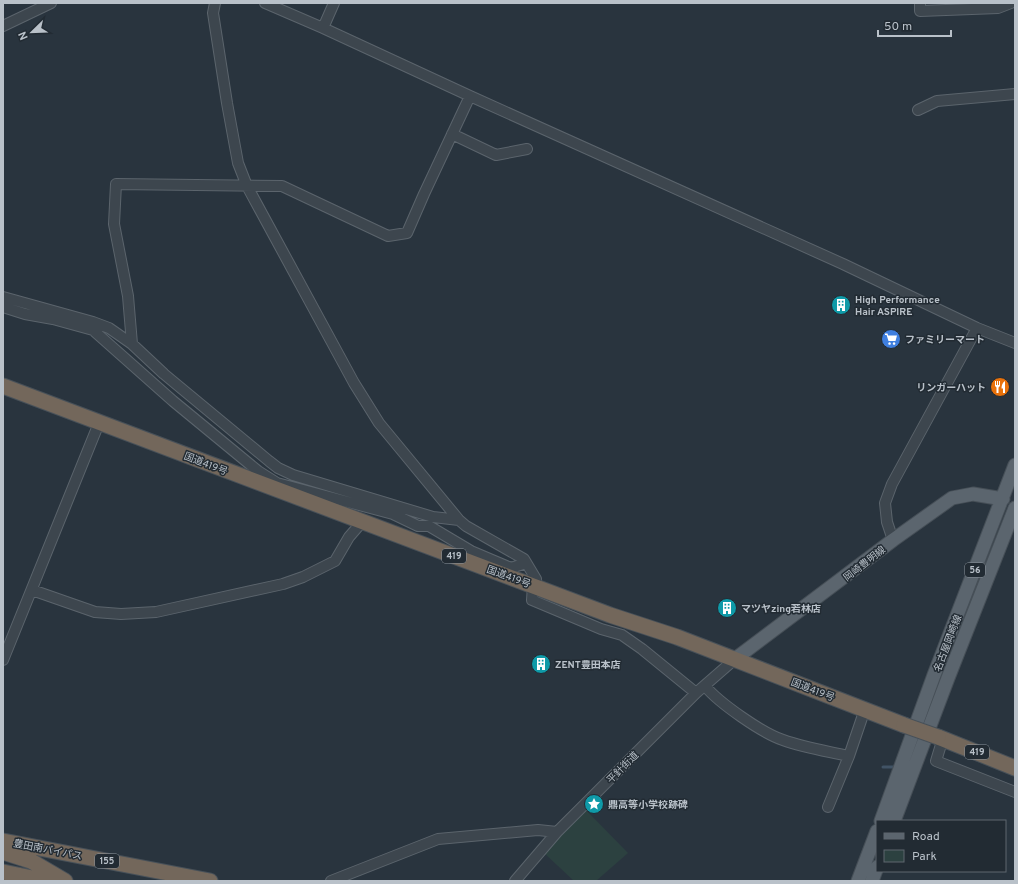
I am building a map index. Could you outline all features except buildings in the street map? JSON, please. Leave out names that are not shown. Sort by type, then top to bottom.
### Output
[{"type":"highway","name":"国道419号","points":[[3,386],[610,615],[677,637],[1015,768]]},
{"type":"highway","name":"豊田南バイパス","points":[[3,841],[210,881]]},
{"type":"highway","points":[[3,852],[31,861],[65,881]]},
{"type":"highway","points":[[3,872],[47,881]]},
{"type":"main road","name":"名古屋岡崎線","points":[[880,820],[1015,465]]},
{"type":"main road","name":"岡崎豊明線","points":[[735,659],[893,540],[952,498],[973,494],[1003,499]]},
{"type":"main road","name":"名古屋岡崎線","points":[[894,820],[948,678],[1014,516]]},
{"type":"main road","points":[[858,881],[876,834]]},
{"type":"main road","points":[[872,881],[876,870]]},
{"type":"street","points":[[3,26],[51,3]]},
{"type":"street","points":[[215,3],[214,13],[227,103],[238,163],[247,186],[354,384],[379,424],[459,520],[466,526],[524,559],[536,578],[533,585],[532,600],[601,629],[622,635],[642,649],[696,693]]},
{"type":"street","points":[[265,3],[843,264],[977,328],[1015,343]]},
{"type":"street","points":[[323,28],[334,3]]},
{"type":"street","points":[[920,3],[920,11],[998,8],[1011,3]]},
{"type":"street","points":[[918,110],[937,101],[1015,94]]},
{"type":"street","points":[[132,344],[128,296],[114,224],[116,184],[282,186],[388,236],[407,233],[470,96]]},
{"type":"street","points":[[452,134],[496,155],[527,149]]},
{"type":"street","points":[[3,297],[109,328],[132,344],[164,374],[278,468],[293,475],[433,517],[459,520]]},
{"type":"street","points":[[3,307],[25,314],[93,330],[173,401],[258,471],[272,480],[393,514],[418,526],[428,526],[471,551],[511,568],[526,563]]},
{"type":"street","points":[[893,540],[887,522],[885,503],[892,484],[977,328]]},
{"type":"street","points":[[3,660],[99,423]]},
{"type":"street","points":[[32,590],[95,612],[120,614],[156,612],[283,584],[304,577],[335,561],[349,537],[362,522]]},
{"type":"street","points":[[601,629],[610,615]]},
{"type":"street","name":"平針街道","points":[[515,881],[557,832],[696,693],[735,659]]},
{"type":"street","points":[[704,686],[733,710],[760,728],[781,739],[803,746],[849,756]]},
{"type":"street","points":[[828,807],[849,756],[865,709]]},
{"type":"street","points":[[940,738],[936,761],[1015,792]]},
{"type":"street","points":[[331,881],[438,839],[538,830],[557,832]]},
{"type":"green space","points":[[584,808],[628,853],[596,881],[574,881],[543,852]]},
{"type":"waterway","points":[[883,767],[897,767]]},
{"type":"place","name":"High Performance Hair ASPIRE","points":[[841,305]]},
{"type":"place","name":"ファミリーマート","points":[[891,339]]},
{"type":"place","name":"リンガーハット","points":[[1000,387]]},
{"type":"place","name":"マツヤzing若林店","points":[[727,608]]},
{"type":"place","name":"ZENT豊田本店","points":[[541,664]]},
{"type":"place","name":"鼎高等小学校跡碑","points":[[594,804]]}]
